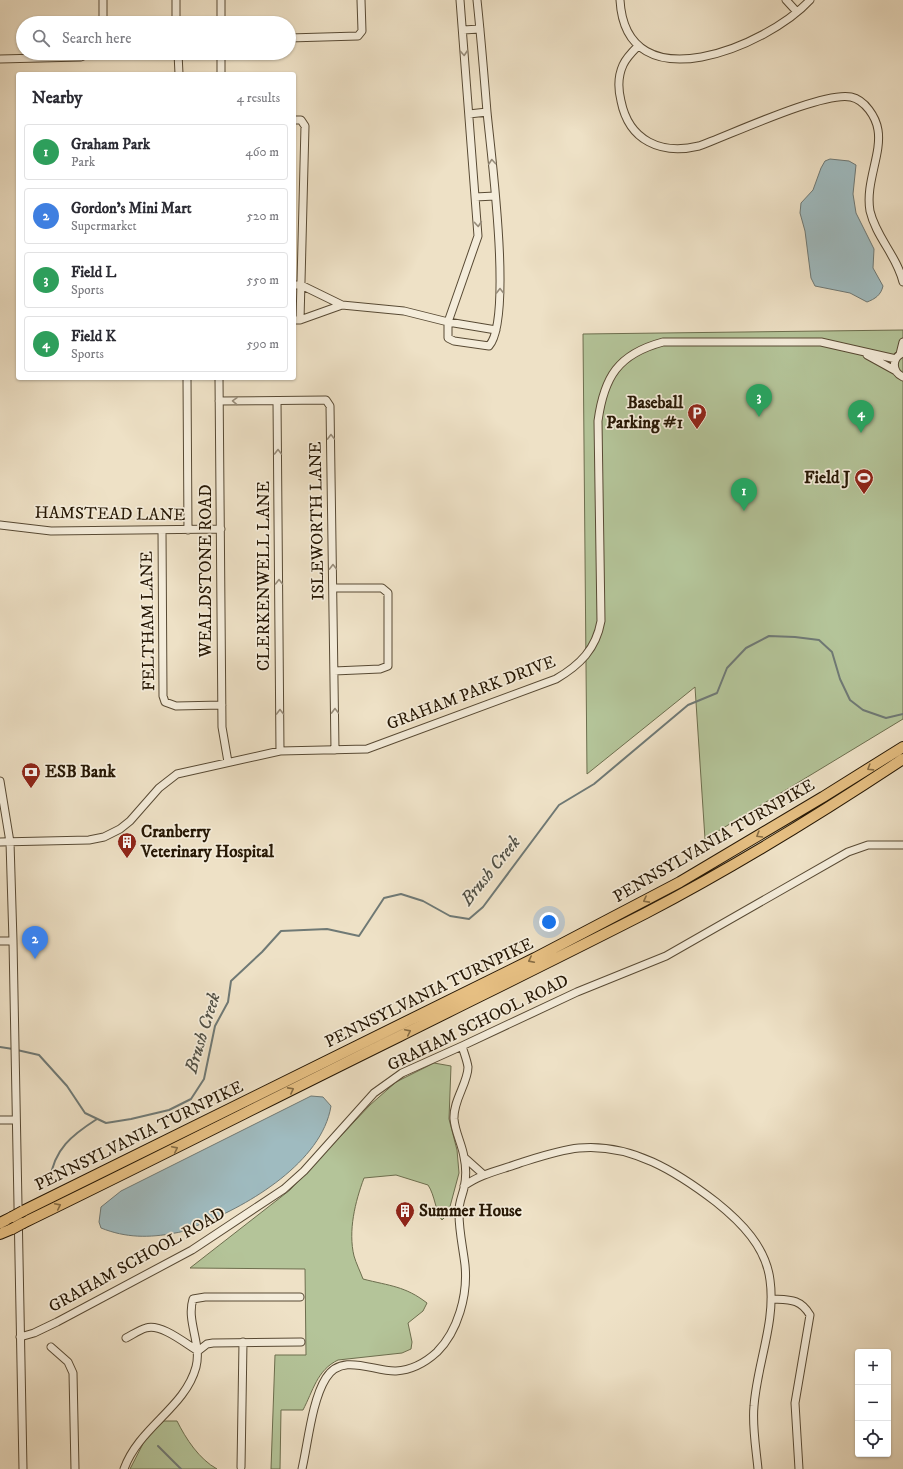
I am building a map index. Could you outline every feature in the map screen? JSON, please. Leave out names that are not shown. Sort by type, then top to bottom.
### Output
[{"type":"highway","name":"PENNSYLVANIA TURNPIKE","points":[[0,1223],[535,958],[604,922],[687,878],[823,797],[903,747]]},
{"type":"highway","name":"PENNSYLVANIA TURNPIKE","points":[[0,1234],[242,1116],[647,912],[717,874],[848,795],[903,759]]},
{"type":"street","points":[[103,0],[103,16]]},
{"type":"street","points":[[176,0],[176,16]]},
{"type":"street","points":[[221,0],[221,16]]},
{"type":"street","points":[[296,38],[358,36],[362,31],[361,0]]},
{"type":"street","points":[[460,0],[478,236],[448,322],[448,338],[454,341],[489,346],[494,340],[500,301],[500,254],[477,0]]},
{"type":"street","points":[[620,0],[626,27],[638,46],[661,57],[685,60],[704,58],[752,41],[779,26],[810,0]]},
{"type":"street","points":[[786,0],[797,12]]},
{"type":"street","points":[[463,30],[480,29]]},
{"type":"street","points":[[638,46],[623,63],[619,78],[620,96],[626,120],[646,141],[657,146],[670,149],[684,149],[699,146],[814,102],[837,96],[852,97],[864,104],[872,114],[879,132],[877,152],[871,175],[869,199],[870,212],[880,237],[898,266],[903,282]]},
{"type":"street","points":[[0,59],[16,59]]},
{"type":"street","points":[[178,60],[179,72]]},
{"type":"street","points":[[221,60],[221,72]]},
{"type":"street","points":[[469,114],[487,112]]},
{"type":"street","points":[[296,120],[301,120],[305,126],[297,320],[342,305]]},
{"type":"street","points":[[476,197],[495,196]]},
{"type":"street","points":[[298,285],[342,305],[404,311],[448,322],[496,330]]},
{"type":"street","name":"GRAHAM PARK DRIVE","points":[[0,842],[89,840],[104,837],[120,829],[130,821],[159,788],[177,774],[280,751],[367,749],[556,678],[574,668],[588,653],[599,634],[601,621],[598,421],[601,397],[610,378],[625,359],[641,349],[663,342],[807,341],[839,345],[860,352],[896,371],[903,377]]},
{"type":"street","points":[[896,371],[894,365],[900,355],[903,342]]},
{"type":"street","name":"GRAHAM PARK DRIVE","points":[[860,352],[900,355]]},
{"type":"street","points":[[187,380],[188,530]]},
{"type":"street","name":"WEALDSTONE ROAD","points":[[219,380],[222,705],[223,740],[228,762]]},
{"type":"street","name":"ISLEWORTH LANE","points":[[219,400],[326,400],[330,406],[335,750]]},
{"type":"street","name":"CLERKENWELL LANE","points":[[277,401],[280,751]]},
{"type":"street","name":"HAMSTEAD LANE","points":[[0,525],[51,531],[221,529]]},
{"type":"street","name":"FELTHAM LANE","points":[[162,530],[163,696],[165,702],[176,706],[222,705]]},
{"type":"street","points":[[333,588],[382,588],[388,592],[388,666],[380,669],[334,671]]},
{"type":"street","points":[[0,781],[10,842],[23,1469]]},
{"type":"street","name":"GRAHAM SCHOOL ROAD","points":[[20,1337],[34,1333],[63,1319],[192,1250],[222,1231],[289,1184],[317,1156],[374,1093],[402,1073],[577,992],[666,956],[848,852],[868,845],[903,845]]},
{"type":"street","points":[[0,941],[13,941]]},
{"type":"street","points":[[302,1469],[317,1398],[327,1376],[337,1369],[352,1365],[368,1365],[394,1371],[419,1366],[438,1351],[452,1331],[461,1308],[465,1285],[465,1265],[458,1214],[460,1197],[464,1186],[465,1158],[454,1120],[456,1102],[467,1075],[468,1067],[462,1046]]},
{"type":"street","points":[[0,1120],[16,1120]]},
{"type":"street","points":[[464,1186],[484,1175],[555,1153],[579,1148],[618,1151],[638,1156],[666,1167],[688,1181],[738,1220],[749,1233],[766,1264],[770,1279],[771,1299],[754,1406],[758,1469]]},
{"type":"street","points":[[465,1158],[484,1175]]},
{"type":"street","points":[[124,1469],[132,1451],[139,1441],[175,1404],[187,1387],[196,1367],[198,1351],[192,1309],[193,1299],[206,1297],[300,1297]]},
{"type":"street","points":[[771,1299],[798,1301],[805,1307],[810,1315],[795,1403],[799,1469]]},
{"type":"street","points":[[126,1338],[146,1328],[152,1327],[176,1336],[198,1351]]},
{"type":"street","points":[[241,1467],[243,1342]]},
{"type":"street","points":[[198,1351],[207,1344],[213,1343],[301,1342]]},
{"type":"street","points":[[51,1347],[68,1362],[73,1373],[75,1469]]},
{"type":"green space","points":[[903,330],[903,719],[705,839],[695,687],[587,774],[583,334]]},
{"type":"green space","points":[[434,1063],[451,1066],[449,1119],[457,1150],[459,1173],[448,1214],[442,1220],[428,1185],[396,1175],[364,1178],[355,1207],[352,1227],[352,1246],[354,1256],[363,1279],[389,1285],[412,1293],[427,1303],[423,1311],[408,1323],[412,1342],[411,1349],[402,1353],[338,1360],[325,1369],[316,1382],[303,1410],[281,1410],[280,1469],[271,1469],[275,1355],[306,1355],[305,1269],[190,1268],[290,1190],[370,1105],[396,1082]]},
{"type":"green space","points":[[164,1421],[177,1421],[194,1448],[204,1460],[217,1469],[130,1469],[146,1438]]},
{"type":"water","points":[[830,159],[849,161],[856,165],[853,194],[856,213],[874,249],[873,268],[883,286],[881,292],[873,300],[867,302],[850,293],[815,286],[811,278],[805,231],[800,213],[801,203],[813,190],[825,161]]},
{"type":"water","points":[[311,1096],[323,1097],[331,1106],[325,1126],[314,1145],[299,1163],[281,1179],[261,1193],[220,1216],[178,1232],[156,1236],[138,1236],[119,1234],[101,1228],[99,1222],[101,1207],[121,1191]]},
{"type":"waterway","name":"Brush Creek","points":[[17,1050],[39,1055],[67,1086],[85,1113],[106,1123],[169,1110],[191,1099],[204,1079],[215,1026],[228,1002],[231,981],[262,952],[281,931],[327,929],[359,936],[384,898],[401,894],[423,901],[450,916],[469,919],[483,907],[559,805],[594,784],[688,705],[717,693],[727,668],[746,648],[769,636],[819,640],[832,652],[840,679],[850,700],[863,710],[886,718],[903,714]]},
{"type":"waterway","name":"Brush Creek","points":[[0,1047],[13,1049]]},
{"type":"waterway","points":[[50,1180],[52,1169],[60,1151],[72,1137],[97,1119]]},
{"type":"waterway","points":[[158,1446],[181,1469]]},
{"type":"place","name":"Field L","points":[[759,417]]},
{"type":"place","name":"Baseball Parking #1","points":[[697,430]]},
{"type":"place","name":"Field K","points":[[861,433]]},
{"type":"place","name":"Field J","points":[[864,495]]},
{"type":"place","name":"Graham Park","points":[[744,511]]},
{"type":"place","name":"ESB Bank","points":[[31,789]]},
{"type":"place","name":"Cranberry Veterinary Hospital","points":[[127,859]]},
{"type":"place","name":"Gordon's Mini Mart","points":[[35,959]]},
{"type":"place","name":"Summer House","points":[[405,1228]]}]
